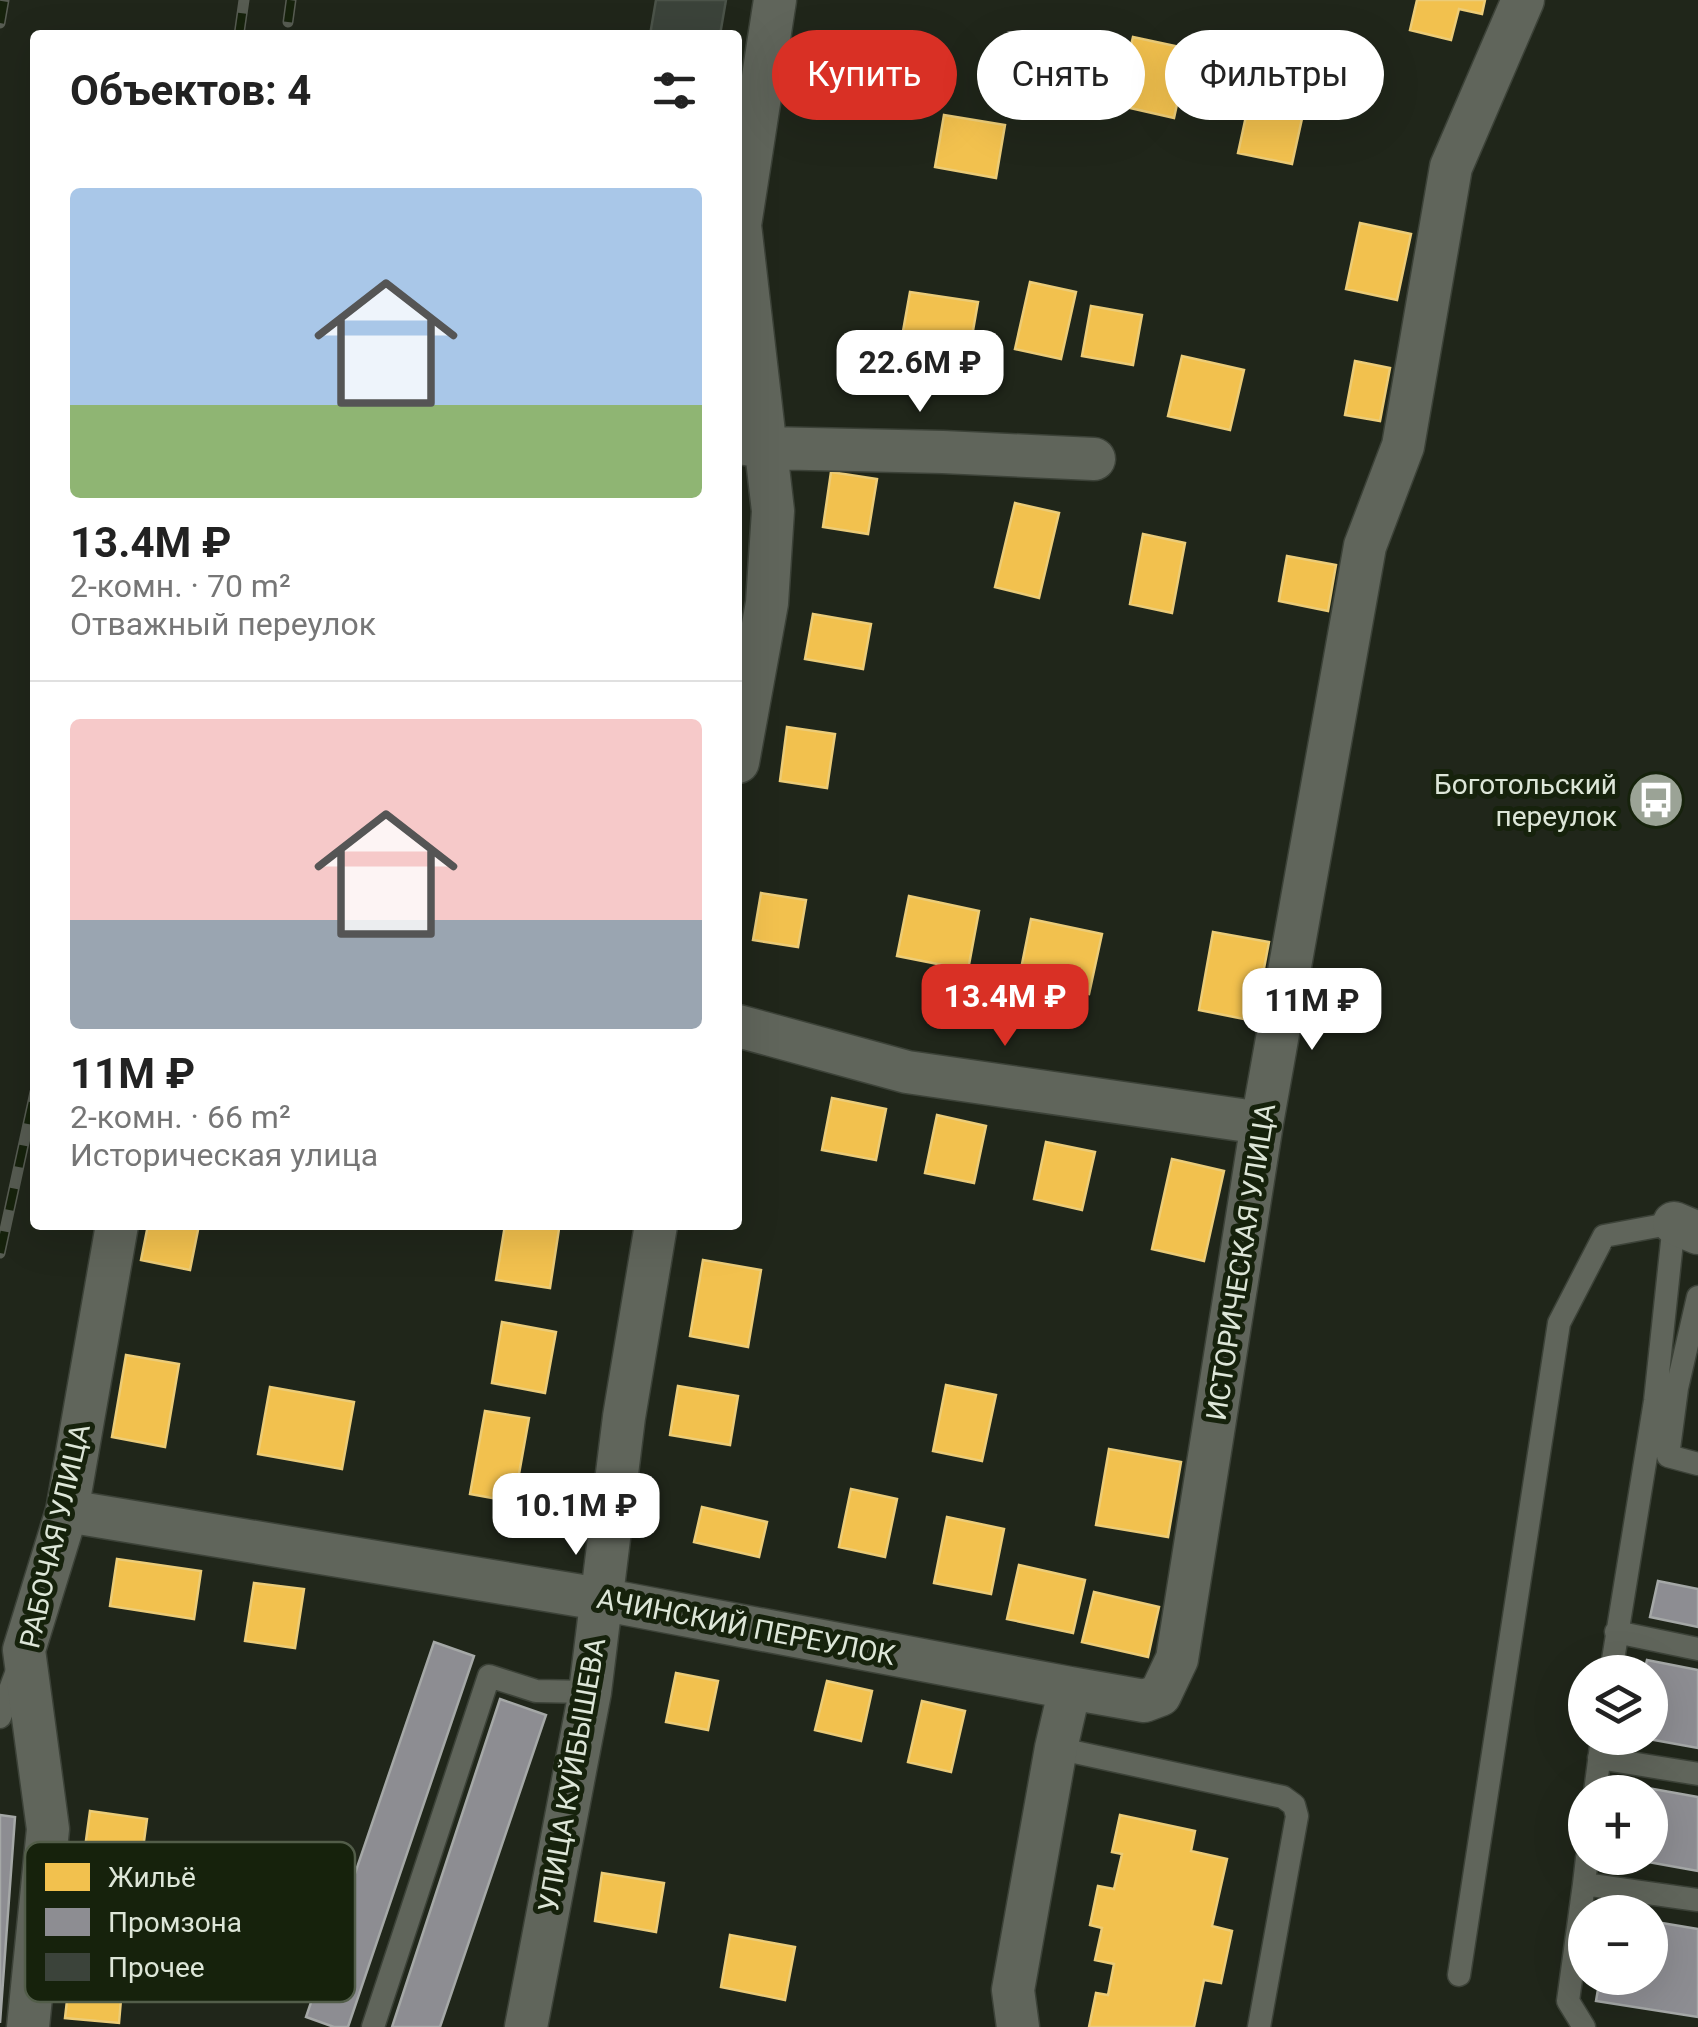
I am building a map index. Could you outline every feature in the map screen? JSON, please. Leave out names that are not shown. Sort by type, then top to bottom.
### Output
[{"type":"street","points":[[742,212],[775,0]]},
{"type":"street","name":"ИСТОРИЧЕСКАЯ УЛИЦА","points":[[1070,1688],[1144,1701],[1160,1696],[1177,1659],[1262,1124],[1365,546],[1403,446],[1451,167],[1523,0]]},
{"type":"street","points":[[742,262],[752,445],[773,511],[767,603],[742,740]]},
{"type":"street","points":[[752,445],[1094,459]]},
{"type":"street","points":[[742,1027],[907,1072],[1262,1124]]},
{"type":"street","name":"РАБОЧАЯ УЛИЦА","points":[[47,1842],[24,1650],[67,1511],[116,1230]]},
{"type":"street","name":"УЛИЦА КУЙБЫШЕВА","points":[[526,2027],[590,1692],[624,1417],[655,1230]]},
{"type":"street","name":"АЧИНСКИЙ ПЕРЕУЛОК","points":[[67,1511],[600,1598],[1070,1688]]},
{"type":"street","points":[[1018,2027],[1013,1990],[1070,1688]]},
{"type":"street","name":"РАБОЧАЯ УЛИЦА","points":[[28,2027],[31,2002]]},
{"type":"lane","points":[[1459,1975],[1559,1323],[1604,1236],[1686,1228],[1613,1655]]},
{"type":"lane","points":[[1698,1297],[1677,1388],[1668,1456],[1698,1464]]},
{"type":"lane","points":[[1616,1632],[1698,1649]]},
{"type":"lane","points":[[0,1718],[24,1650]]},
{"type":"lane","points":[[373,2027],[489,1676],[536,1690],[590,1692]]},
{"type":"lane","points":[[1056,1748],[1283,1798],[1294,1805],[1296,1816],[1259,2027]]},
{"type":"lane","points":[[1626,1755],[1698,1774]]},
{"type":"lane","points":[[1584,2027],[1568,2002],[1585,1875]]},
{"type":"lane","points":[[1584,1884],[1698,1900]]},
{"type":"building: Жильё","points":[[1417,0],[1485,0],[1482,14],[1459,9],[1451,40],[1410,30]]},
{"type":"building: Жильё","points":[[1145,40],[1165,44],[1165,116],[1145,111]]},
{"type":"building: Жильё","points":[[957,117],[1005,125],[996,178],[935,167],[943,120]]},
{"type":"building: Жильё","points":[[1245,120],[1302,120],[1292,164],[1238,153]]},
{"type":"building: Жильё","points":[[1360,223],[1411,234],[1397,300],[1346,289]]},
{"type":"building: Жильё","points":[[1030,282],[1076,292],[1061,359],[1015,349]]},
{"type":"building: Жильё","points":[[910,292],[978,302],[968,359],[900,348]]},
{"type":"building: Жильё","points":[[1091,306],[1142,315],[1133,365],[1082,356]]},
{"type":"building: Жильё","points":[[1182,356],[1244,370],[1230,430],[1168,416]]},
{"type":"building: Жильё","points":[[1355,361],[1390,368],[1380,421],[1345,415]]},
{"type":"building: Жильё","points":[[831,472],[877,479],[868,534],[823,527]]},
{"type":"building: Жильё","points":[[1015,503],[1059,513],[1039,598],[995,587]]},
{"type":"building: Жильё","points":[[1143,534],[1185,543],[1172,613],[1130,604]]},
{"type":"building: Жильё","points":[[1287,556],[1336,565],[1328,611],[1279,601]]},
{"type":"building: Жильё","points":[[813,614],[871,624],[863,669],[805,659]]},
{"type":"building: Жильё","points":[[787,727],[835,734],[827,788],[780,781]]},
{"type":"building: Жильё","points":[[761,893],[806,900],[798,947],[753,940]]},
{"type":"building: Жильё","points":[[909,896],[979,911],[968,970],[897,956]]},
{"type":"building: Жильё","points":[[1031,919],[1102,934],[1089,994],[1019,979]]},
{"type":"building: Жильё","points":[[1213,932],[1269,942],[1254,1021],[1199,1010]]},
{"type":"building: Жильё","points":[[832,1098],[886,1109],[876,1160],[822,1150]]},
{"type":"building: Жильё","points":[[937,1115],[986,1126],[974,1183],[925,1173]]},
{"type":"building: Жильё","points":[[1046,1142],[1095,1152],[1082,1210],[1034,1199]]},
{"type":"building: Жильё","points":[[1172,1159],[1224,1171],[1204,1261],[1152,1249]]},
{"type":"building: Жильё","points":[[147,1230],[198,1230],[190,1270],[141,1260]]},
{"type":"building: Жильё","points":[[504,1230],[559,1230],[550,1288],[496,1280]]},
{"type":"building: Жильё","points":[[703,1260],[761,1270],[748,1347],[690,1336]]},
{"type":"building: Жильё","points":[[502,1322],[556,1332],[545,1393],[492,1383]]},
{"type":"building: Жильё","points":[[126,1355],[179,1364],[165,1447],[112,1437]]},
{"type":"building: Жильё","points":[[946,1385],[996,1395],[982,1461],[933,1451]]},
{"type":"building: Жильё","points":[[678,1386],[738,1396],[730,1445],[670,1435]]},
{"type":"building: Жильё","points":[[270,1387],[354,1402],[342,1469],[258,1454]]},
{"type":"building: Жильё","points":[[485,1411],[529,1418],[514,1502],[470,1494]]},
{"type":"building: Жильё","points":[[1109,1449],[1181,1462],[1168,1537],[1096,1525]]},
{"type":"building: Жильё","points":[[851,1489],[897,1499],[885,1557],[839,1547]]},
{"type":"building: Жильё","points":[[702,1507],[767,1522],[759,1557],[694,1542]]},
{"type":"building: Жильё","points":[[947,1517],[1004,1529],[991,1594],[934,1583]]},
{"type":"building: Жильё","points":[[117,1559],[201,1571],[194,1619],[110,1606]]},
{"type":"building: Жильё","points":[[1019,1565],[1085,1580],[1073,1633],[1007,1619]]},
{"type":"building: Жильё","points":[[254,1583],[304,1589],[295,1648],[245,1641]]},
{"type":"building: Жильё","points":[[1094,1592],[1159,1607],[1148,1657],[1082,1642]]},
{"type":"building: Жильё","points":[[676,1673],[718,1681],[708,1730],[666,1722]]},
{"type":"building: Жильё","points":[[827,1681],[872,1691],[861,1741],[815,1730]]},
{"type":"building: Жильё","points":[[922,1701],[965,1711],[951,1772],[908,1762]]},
{"type":"building: Жильё","points":[[90,1811],[147,1819],[144,1842],[86,1842]]},
{"type":"building: Жильё","points":[[1120,1815],[1195,1831],[1191,1851],[1227,1859],[1212,1926],[1232,1931],[1221,1983],[1204,1980],[1194,2027],[1089,2027],[1096,1993],[1108,1995],[1114,1964],[1095,1960],[1102,1928],[1090,1925],[1098,1886],[1114,1889],[1122,1854],[1112,1852]]},
{"type":"building: Жильё","points":[[602,1873],[664,1883],[656,1932],[595,1921]]},
{"type":"building: Жильё","points":[[730,1935],[795,1947],[785,2000],[721,1987]]},
{"type":"building: Жильё","points":[[67,2002],[121,2002],[119,2023],[65,2018]]},
{"type":"building: Промзона","points":[[1658,1581],[1698,1589],[1698,1627],[1650,1617]]},
{"type":"building: Промзона","points":[[434,1642],[474,1656],[348,2027],[334,2027],[306,2017],[311,2002],[355,2002],[355,1873]]},
{"type":"building: Промзона","points":[[1668,1664],[1698,1670],[1698,1748],[1668,1743]]},
{"type":"building: Промзона","points":[[500,1699],[546,1715],[440,2027],[392,2027]]},
{"type":"building: Промзона","points":[[1668,1792],[1698,1797],[1698,1871],[1668,1866]]},
{"type":"building: Промзона","points":[[0,1815],[15,1817],[0,2023]]},
{"type":"building: Промзона","points":[[1668,1924],[1698,1929],[1698,2017],[1596,2001],[1597,1995],[1668,1995]]},
{"type":"building: Прочее","points":[[656,0],[726,0],[721,30],[651,30]]},
{"type":"railway","points":[[0,23],[4,0]]},
{"type":"railway","points":[[240,30],[244,0]]},
{"type":"railway","points":[[288,22],[291,0]]},
{"type":"railway","points":[[0,1253],[30,1115]]},
{"type":"place","name":"Боготольский переулок","points":[[1656,800]]}]
